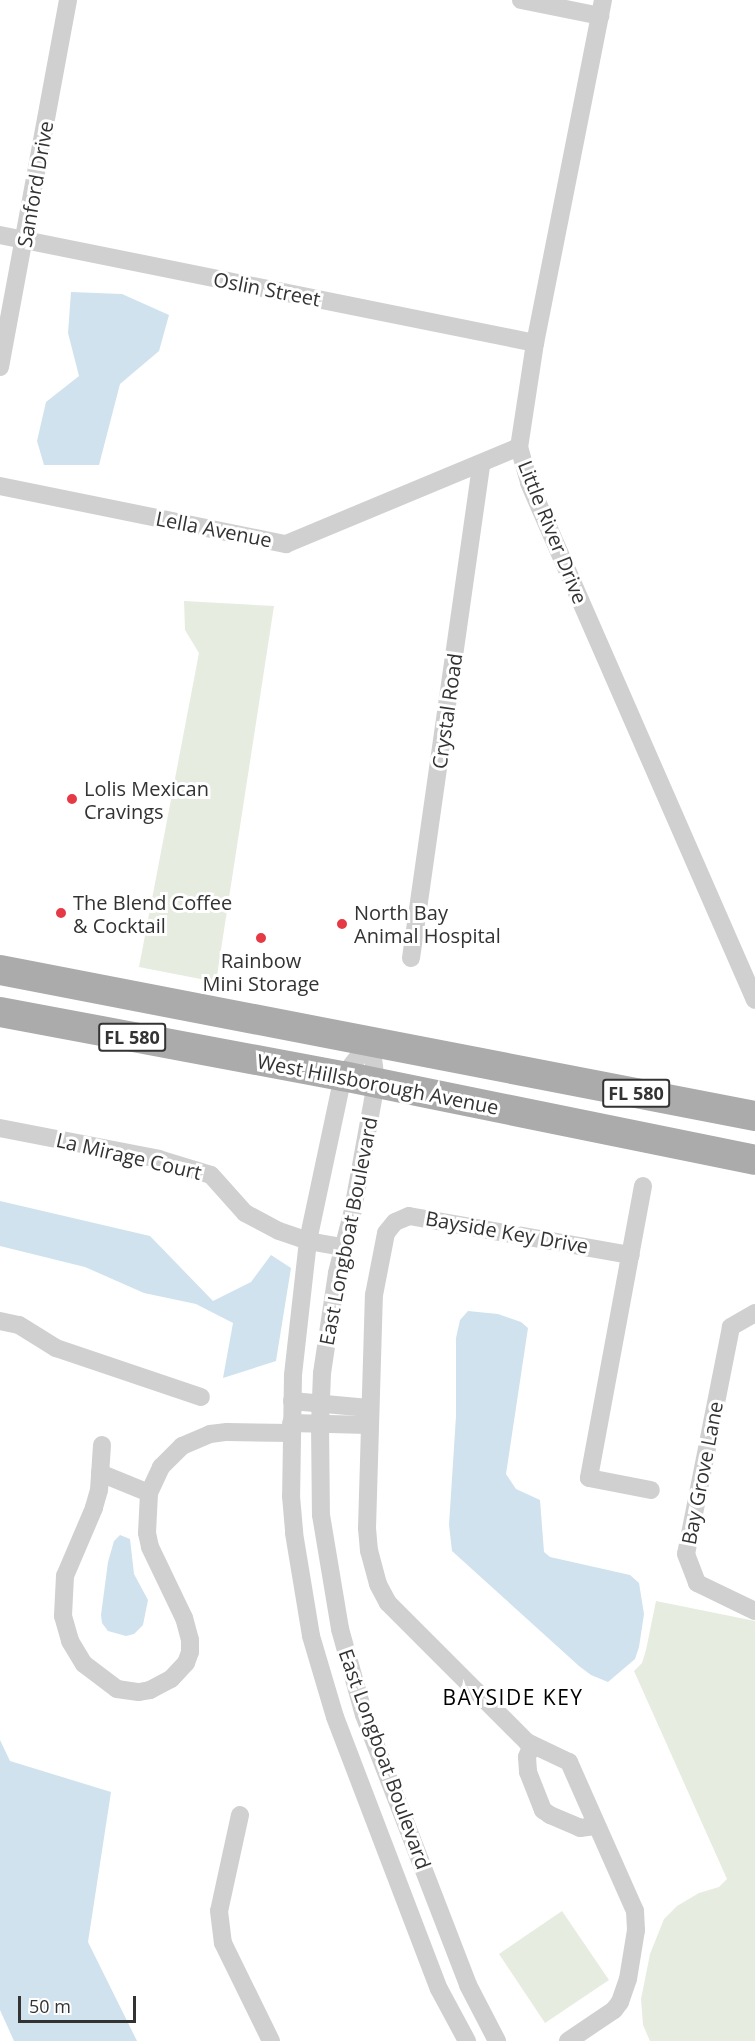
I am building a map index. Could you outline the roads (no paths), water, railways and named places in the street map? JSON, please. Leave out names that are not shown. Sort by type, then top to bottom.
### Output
[{"type":"main road","name":"West Hillsborough Avenue","points":[[0,970],[755,1116]]},
{"type":"main road","name":"West Hillsborough Avenue","points":[[0,1012],[343,1076],[755,1160]]},
{"type":"street","name":"Sanford Drive","points":[[0,367],[68,0]]},
{"type":"street","points":[[521,0],[602,8]]},
{"type":"street","name":"Little River Drive","points":[[602,8],[535,343],[519,447],[529,483],[755,1000]]},
{"type":"street","name":"Oslin Street","points":[[0,235],[535,343]]},
{"type":"street","name":"Lella Avenue","points":[[0,486],[286,544],[519,447]]},
{"type":"street","name":"Crystal Road","points":[[411,958],[481,464]]},
{"type":"street","name":"East Longboat Boulevard","points":[[371,1041],[343,1076],[308,1241],[291,1428],[291,1496],[297,1560],[322,1676],[335,1717],[439,1989],[466,2041]]},
{"type":"street","name":"East Longboat Boulevard","points":[[371,1041],[376,1083],[326,1339],[320,1403],[321,1515],[334,1601],[347,1659],[364,1715],[465,1976],[497,2041]]},
{"type":"street","name":"La Mirage Court","points":[[0,1128],[159,1159],[211,1175],[245,1213],[279,1231],[308,1241],[343,1248]]},
{"type":"street","points":[[643,1186],[590,1478],[651,1490]]},
{"type":"street","name":"Bayside Key Drive","points":[[567,2041],[614,2010],[620,2002],[628,1979],[636,1930],[635,1911],[569,1762],[532,1745],[474,1690],[384,1597],[375,1577],[367,1528],[368,1417],[374,1295],[383,1242],[395,1222],[409,1216],[631,1255]]},
{"type":"street","name":"Bay Grove Lane","points":[[755,1313],[731,1327],[686,1554],[697,1583],[755,1611]]},
{"type":"street","points":[[0,1321],[19,1325],[56,1348],[201,1397]]},
{"type":"street","points":[[292,1401],[320,1403],[368,1417]]},
{"type":"street","points":[[102,1445],[100,1473],[91,1517],[65,1576],[63,1616],[70,1641],[84,1664],[107,1683],[128,1692],[150,1690],[171,1679],[186,1663],[190,1652],[184,1618],[150,1547],[147,1533],[149,1493],[161,1467],[170,1456],[196,1439],[227,1432],[291,1428],[368,1417]]},
{"type":"street","points":[[100,1473],[149,1493]]},
{"type":"street","points":[[532,1745],[527,1757],[528,1772],[543,1810],[580,1828],[597,1826]]},
{"type":"street","points":[[240,1815],[219,1911],[222,1943],[271,2041]]},
{"type":"water","points":[[71,292],[122,294],[169,315],[159,351],[120,384],[99,465],[44,465],[37,441],[46,402],[79,376],[68,333]]},
{"type":"water","points":[[0,1201],[150,1236],[213,1301],[251,1282],[271,1255],[291,1268],[276,1361],[223,1378],[233,1323],[196,1304],[144,1293],[85,1267],[0,1246]]},
{"type":"water","points":[[468,1311],[498,1314],[521,1322],[528,1328],[506,1474],[516,1489],[540,1500],[544,1552],[550,1557],[630,1575],[639,1583],[644,1614],[639,1647],[635,1659],[608,1682],[591,1675],[579,1666],[452,1551],[449,1525],[456,1416],[456,1338],[460,1320]]},
{"type":"water","points":[[120,1535],[130,1539],[134,1574],[148,1600],[143,1625],[134,1634],[126,1636],[108,1631],[102,1623],[101,1615],[108,1562],[114,1541]]},
{"type":"water","points":[[0,1740],[10,1761],[111,1792],[88,1942],[137,2041],[14,2041],[0,2010]]},
{"type":"place","name":"Lolis Mexican Cravings","points":[[72,799]]},
{"type":"place","name":"The Blend Coffee & Cocktail","points":[[61,913]]},
{"type":"place","name":"North Bay Animal Hospital","points":[[342,924]]},
{"type":"place","name":"Rainbow Mini Storage","points":[[261,938]]},
{"type":"district","name":"BAYSIDE KEY","points":[[513,1697]]}]
